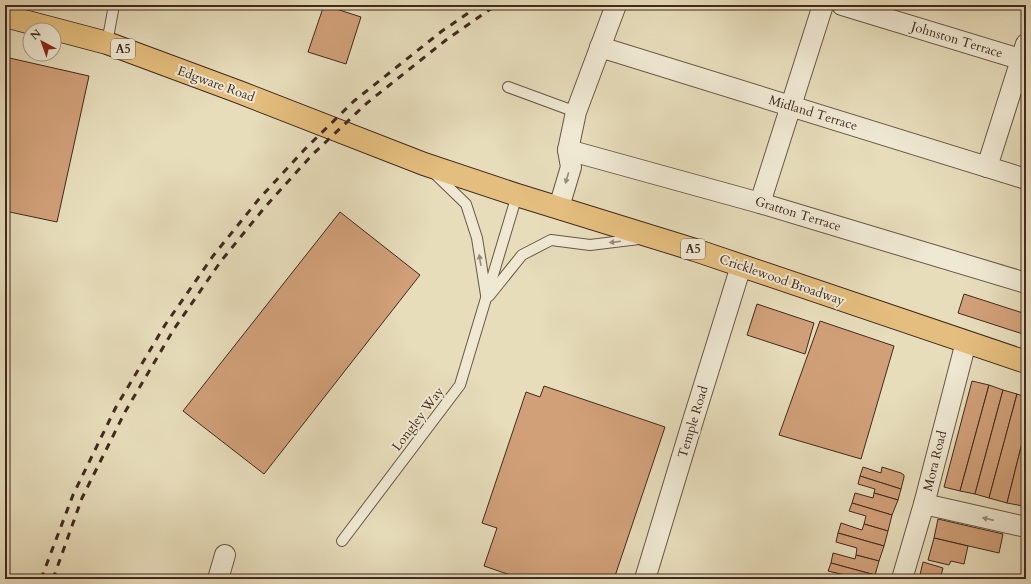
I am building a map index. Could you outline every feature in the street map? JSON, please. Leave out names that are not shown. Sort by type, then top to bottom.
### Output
[{"type":"main road","name":"Edgware Road","points":[[5,16],[107,43],[239,92],[424,164]]},
{"type":"main road","name":"Cricklewood Broadway","points":[[424,164],[517,195],[653,237],[1026,362]]},
{"type":"street","points":[[559,207],[571,167],[568,150],[576,112],[616,5]]},
{"type":"street","points":[[760,203],[823,5]]},
{"type":"street","name":"Johnston Terrace","points":[[842,5],[1024,54]]},
{"type":"street","name":"Midland Terrace","points":[[600,47],[1026,179]]},
{"type":"street","points":[[987,167],[1024,54]]},
{"type":"street","name":"Gratton Terrace","points":[[568,150],[760,203],[1026,283]]},
{"type":"street","name":"Temple Road","points":[[645,579],[741,266]]},
{"type":"street","name":"Mora Road","points":[[902,579],[924,504],[966,342]]},
{"type":"street","points":[[924,504],[1026,527]]},
{"type":"street","points":[[218,579],[226,555]]},
{"type":"lane","points":[[107,43],[114,5]]},
{"type":"lane","points":[[508,87],[576,112]]},
{"type":"lane","name":"Longley Way","points":[[424,164],[466,204],[477,238],[486,299]]},
{"type":"lane","name":"Longley Way","points":[[342,541],[460,385],[517,195]]},
{"type":"lane","points":[[486,299],[522,255],[551,240],[590,245],[653,237]]},
{"type":"building","points":[[324,5],[361,17],[346,64],[308,52]]},
{"type":"building","points":[[5,57],[89,76],[57,222],[5,211]]},
{"type":"building","points":[[340,212],[420,275],[264,474],[183,411]]},
{"type":"building","points":[[964,294],[1026,314],[1026,335],[958,313]]},
{"type":"building","points":[[757,304],[814,323],[805,354],[747,335]]},
{"type":"building","points":[[820,321],[894,346],[861,459],[779,435]]},
{"type":"building","points":[[972,381],[989,385],[960,491],[944,487]]},
{"type":"building","points":[[989,385],[1003,390],[975,494],[960,491]]},
{"type":"building","points":[[544,386],[665,427],[614,579],[522,579],[484,566],[497,528],[482,523],[526,392],[540,397]]},
{"type":"building","points":[[1003,390],[1017,394],[989,498],[975,494]]},
{"type":"building","points":[[1017,394],[1026,397],[1026,427],[1007,503],[989,498]]},
{"type":"building","points":[[1026,427],[1026,493],[1023,506],[1007,503]]},
{"type":"building","points":[[863,467],[881,473],[882,467],[901,473],[904,477],[901,489],[860,476]]},
{"type":"building","points":[[860,476],[901,489],[898,500],[874,493],[875,489],[858,484]]},
{"type":"building","points":[[855,493],[873,498],[874,493],[898,500],[892,515],[852,503]]},
{"type":"building","points":[[852,503],[892,515],[888,531],[864,524],[866,516],[849,511]]},
{"type":"building","points":[[938,519],[1003,534],[999,553],[934,538]]},
{"type":"building","points":[[841,523],[862,530],[864,524],[888,531],[884,546],[838,533]]},
{"type":"building","points":[[838,533],[884,546],[879,561],[856,555],[857,548],[836,542]]},
{"type":"building","points":[[934,538],[968,546],[964,564],[951,561],[949,565],[928,560]]},
{"type":"building","points":[[833,553],[855,559],[856,555],[879,561],[875,575],[831,563]]},
{"type":"building","points":[[923,562],[943,568],[940,579],[919,579]]},
{"type":"building","points":[[831,563],[875,575],[874,579],[848,579],[849,576],[828,571]]},
{"type":"railway","points":[[41,579],[73,495],[116,407],[165,325],[213,256],[259,199],[305,149],[354,101],[442,31],[480,5]]},
{"type":"railway","points":[[53,579],[82,498],[125,412],[174,329],[221,261],[265,207],[312,155],[367,103],[446,40],[496,5]]}]
